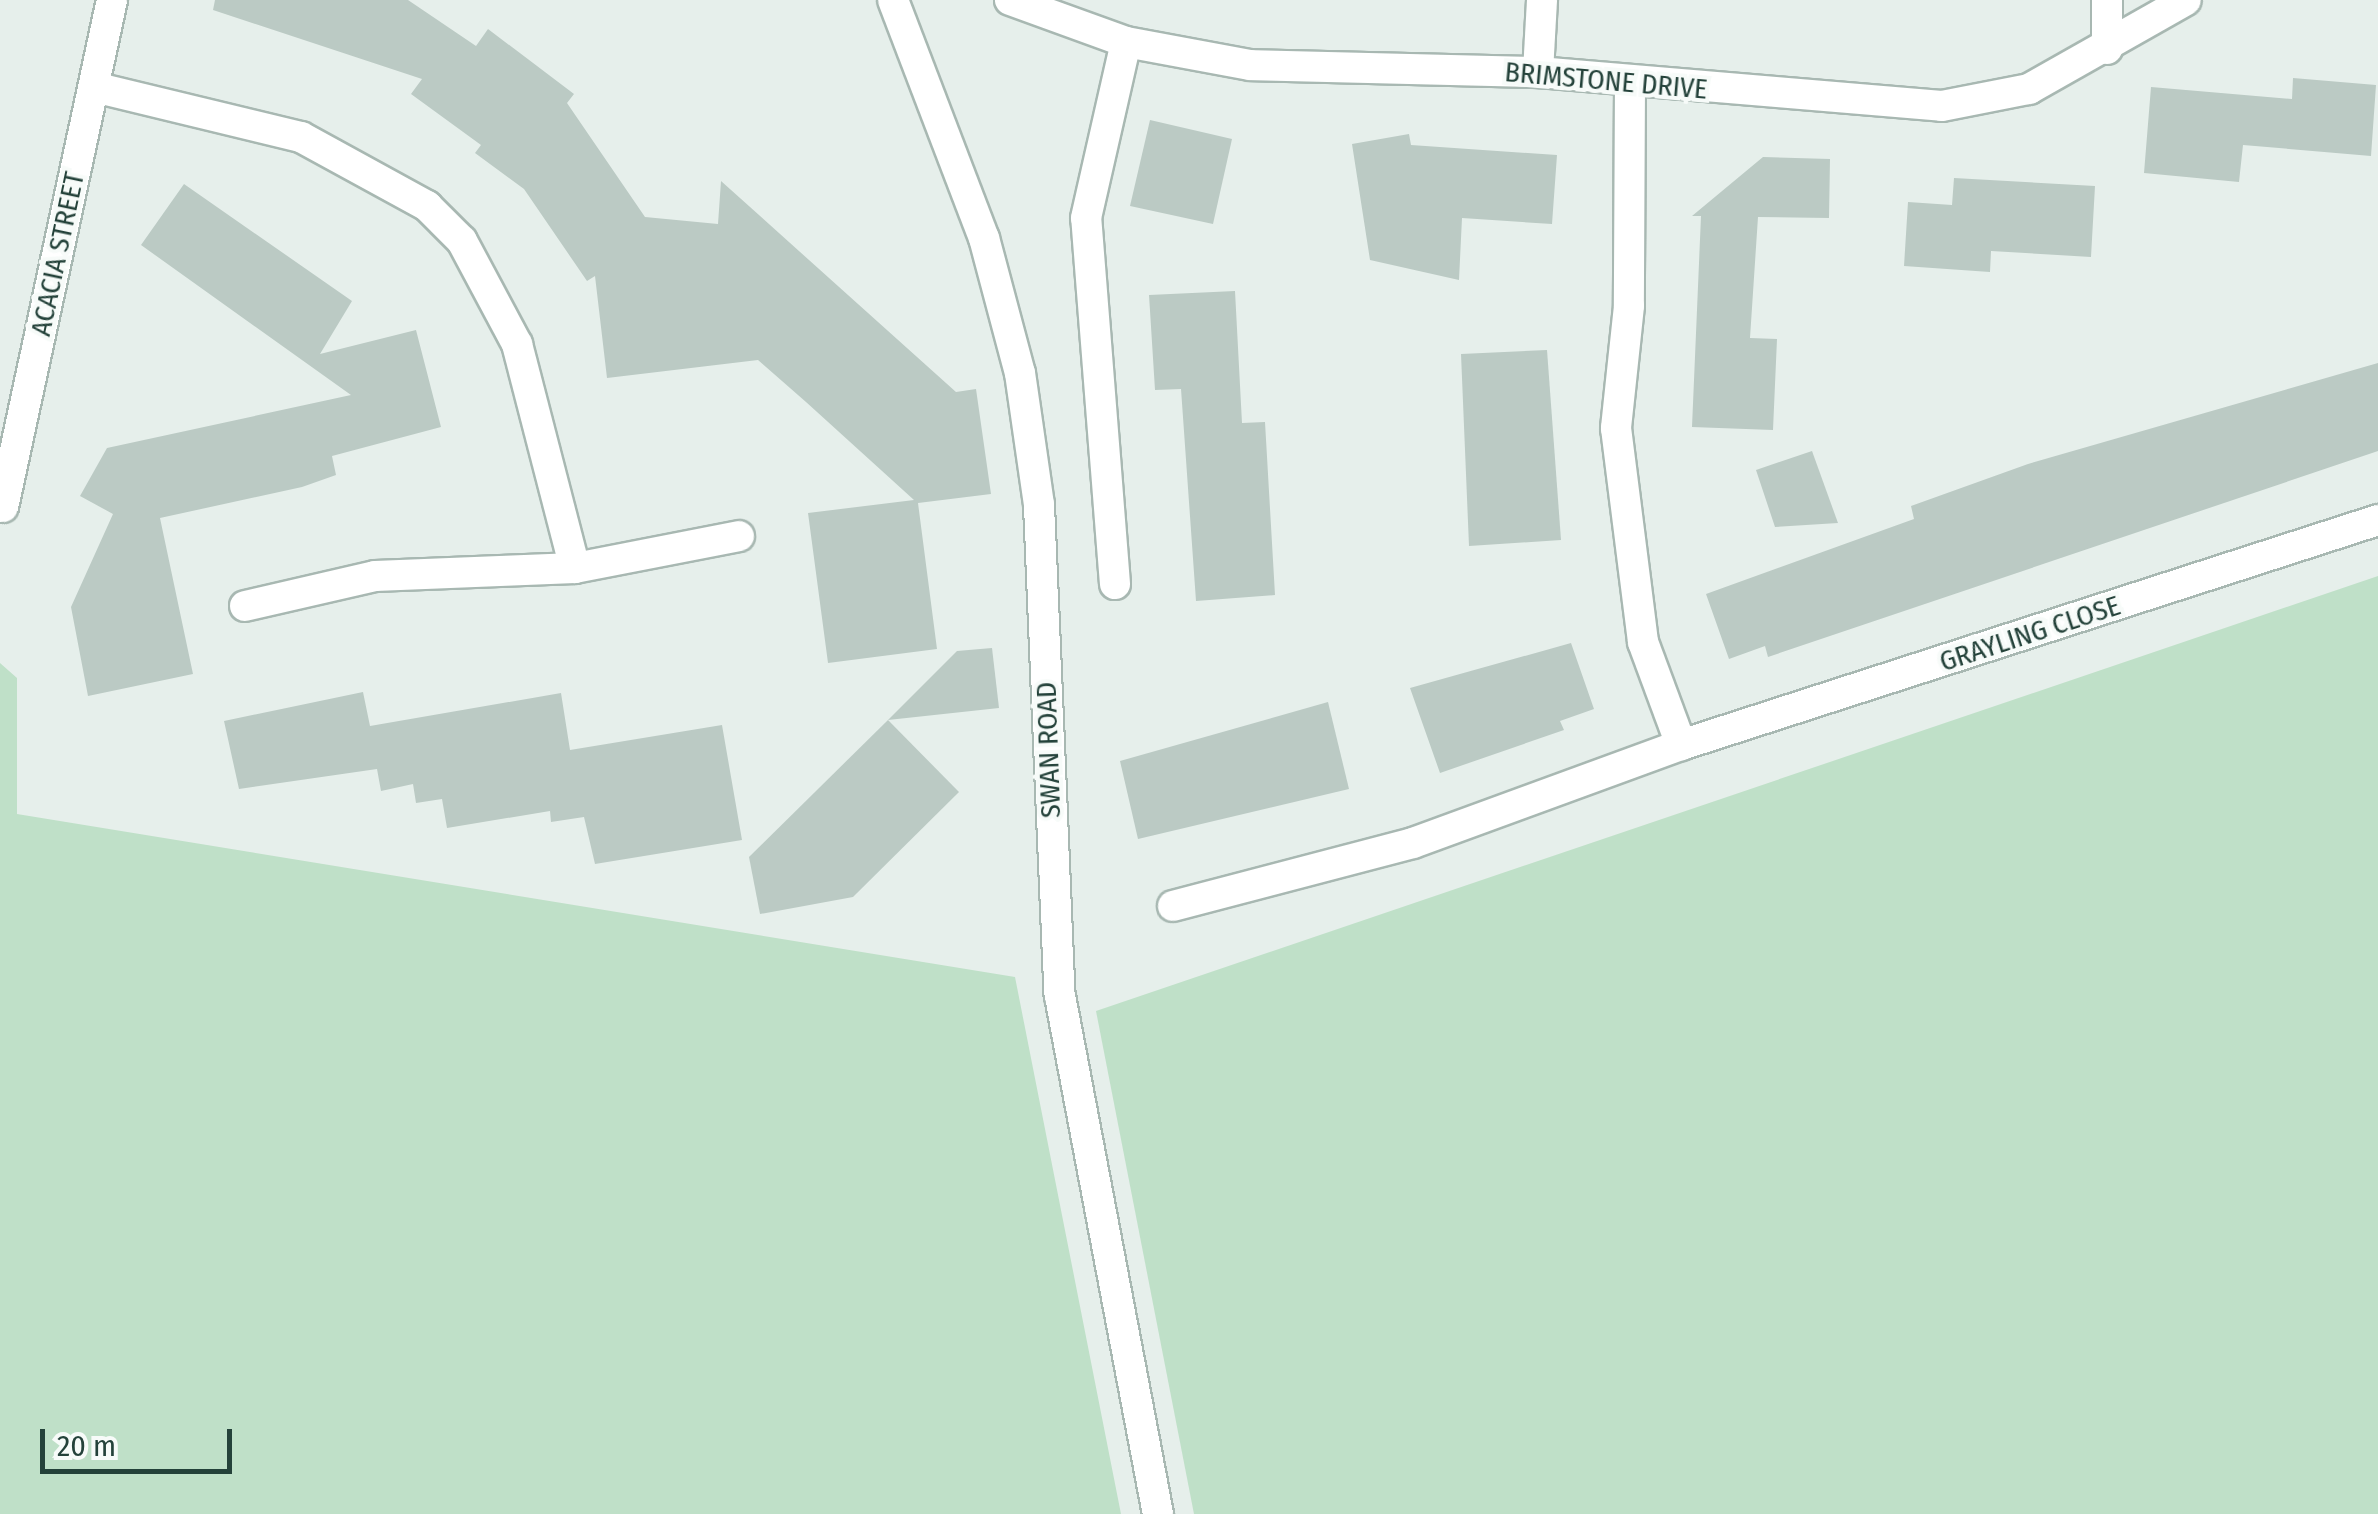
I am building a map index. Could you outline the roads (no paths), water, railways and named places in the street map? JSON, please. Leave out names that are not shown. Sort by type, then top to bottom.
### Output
[{"type":"street","name":"ACACIA STREET","points":[[3,507],[112,0]]},
{"type":"street","name":"SWAN ROAD","points":[[894,0],[984,238],[1020,372],[1039,505],[1060,996],[1158,1514]]},
{"type":"street","name":"BRIMSTONE DRIVE","points":[[1010,0],[1126,42],[1250,65],[1538,72],[1630,85],[1942,106],[2029,89],[2107,49],[2186,0]]},
{"type":"street","points":[[1538,72],[1542,0]]},
{"type":"street","points":[[2106,0],[2107,49]]},
{"type":"street","points":[[1114,584],[1086,218],[1126,42]]},
{"type":"street","points":[[1630,85],[1630,306],[1616,428],[1643,642],[1682,745]]},
{"type":"street","points":[[94,88],[300,137],[427,206],[488,281],[516,344],[575,568]]},
{"type":"street","name":"GRAYLING CLOSE","points":[[1174,906],[1413,843],[1682,745],[2378,520]]},
{"type":"street","points":[[245,606],[375,576],[575,568],[739,536]]}]
